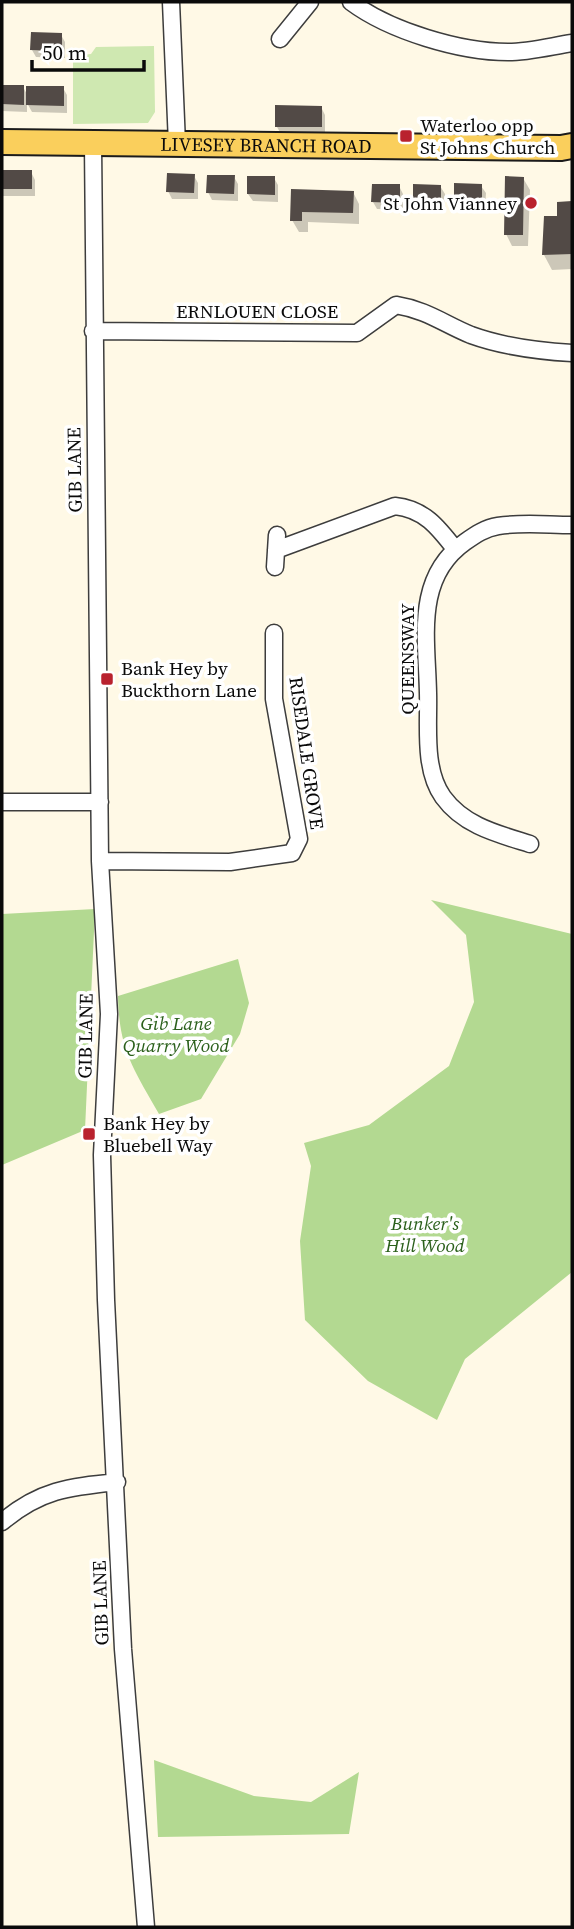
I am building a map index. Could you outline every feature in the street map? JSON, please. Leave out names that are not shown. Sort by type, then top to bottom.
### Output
[{"type":"main road","name":"LIVESEY BRANCH ROAD","points":[[2,142],[561,149],[572,146]]},
{"type":"street","points":[[171,2],[177,144]]},
{"type":"street","points":[[280,39],[310,2]]},
{"type":"street","points":[[351,2],[367,13],[438,42],[509,52],[572,43]]},
{"type":"street","name":"GIB LANE","points":[[93,144],[100,861],[109,1014],[102,1155],[123,1649],[146,1927]]},
{"type":"street","name":"ERNLOUEN CLOSE","points":[[93,331],[357,333],[396,306],[421,310],[471,335],[525,350],[572,353]]},
{"type":"street","points":[[275,567],[277,542],[395,506],[406,507],[427,517],[455,549]]},
{"type":"street","name":"QUEENSWAY","points":[[530,844],[470,821],[442,796],[432,770],[426,607],[437,570],[455,549],[483,530],[495,526],[572,525]]},
{"type":"street","name":"RISEDALE GROVE","points":[[100,861],[230,862],[292,853],[299,839],[274,699],[274,633]]},
{"type":"street","points":[[2,802],[100,803]]},
{"type":"street","points":[[2,1522],[23,1506],[52,1490],[117,1482]]},
{"type":"green space","points":[[154,46],[155,112],[148,123],[73,124],[73,56],[91,54],[96,47]]},
{"type":"green space","name":"Bunker's Hill Wood","points":[[431,900],[572,934],[572,1272],[465,1359],[437,1420],[368,1381],[305,1320],[300,1241],[311,1166],[304,1143],[369,1125],[449,1066],[474,1002],[466,935]]},
{"type":"green space","points":[[95,909],[85,1130],[2,1165],[2,914]]},
{"type":"green space","name":"Gib Lane Quarry Wood","points":[[238,959],[249,1003],[240,1034],[201,1099],[159,1114],[129,1058],[121,1031],[118,996]]},
{"type":"green space","points":[[154,1760],[254,1796],[311,1802],[359,1772],[349,1834],[158,1837]]},
{"type":"building","points":[[31,32],[62,33],[62,51],[30,50]]},
{"type":"building","points":[[2,85],[24,85],[24,105],[2,104]]},
{"type":"building","points":[[26,86],[64,86],[64,106],[26,105]]},
{"type":"building","points":[[275,105],[322,106],[322,127],[275,127]]},
{"type":"building","points":[[2,170],[32,170],[32,189],[2,189]]},
{"type":"building","points":[[167,173],[195,174],[194,193],[166,192]]},
{"type":"building","points":[[207,175],[235,175],[234,194],[206,193]]},
{"type":"building","points":[[247,176],[275,176],[275,195],[247,194]]},
{"type":"building","points":[[505,176],[524,177],[523,235],[504,235]]},
{"type":"building","points":[[454,183],[482,184],[482,203],[454,202]]},
{"type":"building","points":[[372,184],[400,184],[400,203],[371,202]]},
{"type":"building","points":[[413,184],[441,185],[441,203],[413,202]]},
{"type":"building","points":[[291,189],[354,191],[353,213],[302,212],[302,221],[290,221]]},
{"type":"building","points":[[572,201],[572,254],[542,255],[544,216],[557,216],[557,202]]},
{"type":"place","name":"Waterloo opp St Johns Church","points":[[406,136]]},
{"type":"place","name":"St John Vianney","points":[[531,203]]},
{"type":"place","name":"Bank Hey by Buckthorn Lane","points":[[107,679]]},
{"type":"place","name":"Bank Hey by Bluebell Way","points":[[89,1134]]}]
